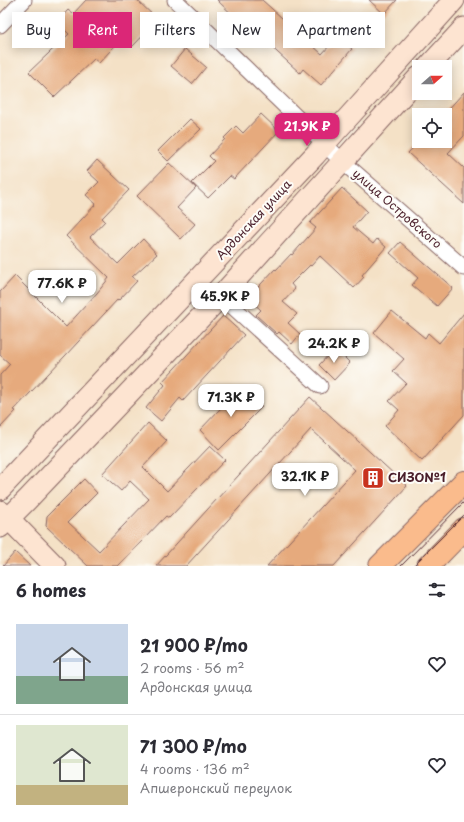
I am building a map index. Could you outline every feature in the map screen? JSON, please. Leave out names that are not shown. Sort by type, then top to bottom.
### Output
[{"type":"main road","name":"Ардонская улица","points":[[0,489],[310,161],[454,0]]},
{"type":"main road","points":[[434,60],[464,28]]},
{"type":"main road","points":[[55,566],[3,519],[221,296],[412,85]]},
{"type":"main road","points":[[380,566],[464,482]]},
{"type":"main road","points":[[428,566],[464,529]]},
{"type":"street","points":[[0,25],[24,0]]},
{"type":"street","name":"улица Островского","points":[[175,0],[343,162],[464,268]]},
{"type":"street","points":[[221,296],[320,386]]},
{"type":"building","points":[[86,0],[137,0],[150,12],[140,12],[140,39],[132,47],[132,12],[75,12]]},
{"type":"building","points":[[217,0],[262,0],[283,19],[283,48],[315,48],[322,54],[327,48],[352,49],[321,85],[303,69],[300,73],[273,48],[275,48],[275,12],[230,12]]},
{"type":"building","points":[[369,0],[397,0],[385,13],[382,12]]},
{"type":"building","points":[[68,10],[73,14],[73,48],[113,48],[99,63],[94,59],[54,97],[29,72],[54,48],[65,48],[65,38],[69,34],[65,30],[65,13]]},
{"type":"building","points":[[185,49],[206,67],[192,84],[171,66]]},
{"type":"building","points":[[464,92],[464,136],[448,153],[464,168],[464,204],[408,153],[413,148],[452,148],[452,108],[450,108]]},
{"type":"building","points":[[261,114],[279,131],[234,179],[230,176],[208,198],[192,183],[214,161],[209,156],[236,126],[243,133]]},
{"type":"building","points":[[190,119],[201,129],[168,161],[158,151]]},
{"type":"building","points":[[97,160],[129,190],[102,218],[105,221],[90,237],[118,264],[143,239],[157,254],[132,277],[137,281],[119,300],[118,299],[14,410],[16,411],[0,428],[0,375],[10,364],[0,355],[0,292],[15,276],[66,327],[109,278],[66,236],[96,204],[86,195],[99,182],[87,171]]},
{"type":"building","points":[[169,163],[196,188],[177,208],[195,224],[181,239],[137,196]]},
{"type":"building","points":[[342,188],[367,211],[353,227],[373,244],[377,239],[386,247],[362,275],[364,277],[354,288],[320,256],[291,284],[295,289],[283,302],[297,314],[288,323],[300,334],[292,344],[279,332],[277,334],[256,315],[261,310],[248,298],[275,269],[276,270],[291,254],[292,255],[316,228],[310,223]]},
{"type":"building","points":[[400,242],[453,288],[437,306],[412,285],[418,278],[390,253]]},
{"type":"building","points":[[392,311],[425,338],[428,333],[439,343],[464,313],[464,415],[422,461],[385,426],[399,410],[389,401],[406,383],[393,371],[404,359],[374,333]]},
{"type":"building","points":[[223,316],[244,335],[183,401],[180,398],[161,421],[146,408],[165,385],[162,382]]},
{"type":"building","points":[[335,348],[350,363],[334,380],[319,365]]},
{"type":"building","points":[[241,387],[262,407],[219,450],[200,430]]},
{"type":"building","name":"СИЗО№1","points":[[310,397],[407,486],[334,566],[267,566],[355,470],[311,429],[186,566],[156,566]]},
{"type":"building","points":[[148,423],[167,441],[143,467],[167,491],[210,446],[225,460],[169,518],[166,516],[118,566],[88,566],[46,526],[47,516],[84,479],[97,493],[68,522],[99,551],[149,499],[130,481],[121,491],[102,474]]},
{"type":"building","points":[[15,552],[30,566],[3,566]]},
{"type":"tram line","points":[[401,566],[464,502]]},
{"type":"tram line","points":[[413,566],[464,515]]},
{"type":"place","name":"СИЗО№1","points":[[373,478]]}]
